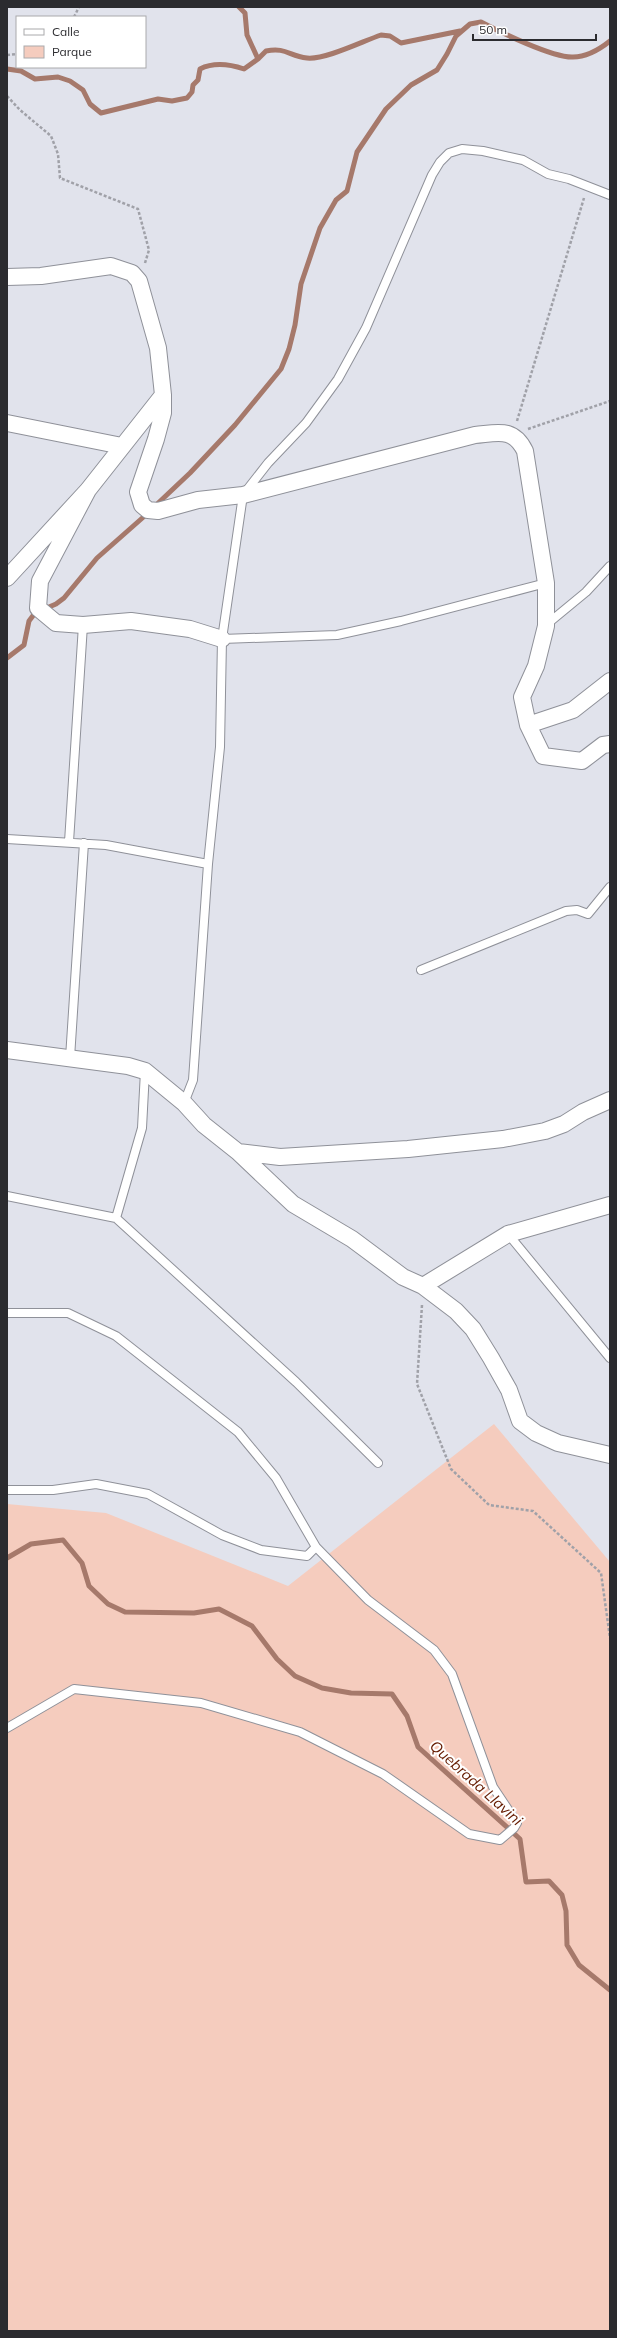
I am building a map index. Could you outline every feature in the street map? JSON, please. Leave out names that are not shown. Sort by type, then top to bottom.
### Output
[{"type":"street","points":[[7,277],[41,276],[111,266],[132,273],[140,281],[146,297],[158,348],[163,395],[163,412],[156,439],[138,492],[142,505],[148,510],[158,511],[198,500],[243,495],[475,435],[503,432],[513,435],[521,442],[525,451],[546,583],[546,626],[536,666],[522,697],[528,725],[543,756],[582,761],[603,745],[610,744]]},
{"type":"street","points":[[8,576],[88,490],[163,395]]},
{"type":"street","points":[[7,423],[122,446]]},
{"type":"street","points":[[88,490],[40,581],[38,608],[56,623],[83,625],[131,621],[190,629],[222,639]]},
{"type":"street","points":[[528,725],[573,710],[610,681]]},
{"type":"street","points":[[7,1050],[128,1066],[145,1071],[184,1103],[204,1125],[238,1152],[293,1204],[352,1239],[403,1277],[423,1286],[456,1311],[473,1329],[508,1390],[520,1421],[536,1433],[558,1442],[610,1455]]},
{"type":"street","points":[[238,1152],[280,1157],[408,1149],[503,1139],[544,1131],[564,1124],[583,1112],[610,1100]]},
{"type":"street","points":[[423,1286],[508,1234],[610,1205]]},
{"type":"lane","points":[[184,1103],[193,1080],[208,864],[220,747],[222,639],[243,495],[268,463],[306,423],[338,379],[366,328],[432,175],[440,162],[449,153],[462,149],[484,151],[523,160],[548,174],[610,195]]},
{"type":"lane","points":[[546,626],[586,592],[610,566]]},
{"type":"lane","points":[[222,639],[337,635],[401,621],[546,583]]},
{"type":"lane","points":[[69,842],[83,625]]},
{"type":"lane","points":[[7,839],[106,845],[208,864]]},
{"type":"lane","points":[[70,1058],[84,843]]},
{"type":"lane","points":[[421,970],[566,911],[577,910],[588,914],[610,887]]},
{"type":"lane","points":[[116,1218],[142,1128],[145,1071]]},
{"type":"lane","points":[[7,1196],[116,1218],[296,1382],[378,1463]]},
{"type":"lane","points":[[592,1211],[610,1213]]},
{"type":"lane","points":[[508,1234],[610,1358]]},
{"type":"lane","points":[[7,1313],[68,1313],[116,1336],[238,1432],[276,1478],[316,1547],[368,1600],[434,1650],[452,1674],[493,1787],[517,1822],[514,1828],[500,1840],[469,1834],[383,1774],[300,1732],[201,1703],[74,1689],[7,1728]]},
{"type":"lane","points":[[7,1490],[53,1490],[96,1484],[148,1494],[222,1534],[261,1550],[307,1556],[316,1547]]},
{"type":"path","points":[[74,16],[79,7]]},
{"type":"path","points":[[7,96],[20,110],[51,136],[58,154],[60,178],[138,209],[149,250],[140,281]]},
{"type":"path","points":[[513,435],[587,186]]},
{"type":"path","points":[[513,435],[610,401]]},
{"type":"path","points":[[423,1286],[417,1384],[451,1469],[488,1505],[533,1511],[601,1573],[610,1638]]},
{"type":"green space","points":[[494,1424],[610,1562],[610,2331],[7,2331],[7,1504],[106,1513],[288,1586]]},
{"type":"waterway","points":[[239,7],[245,13],[247,35],[258,59]]},
{"type":"waterway","points":[[154,507],[190,473],[235,425],[281,369],[289,349],[295,325],[301,284],[320,228],[336,200],[347,191],[357,152],[386,109],[411,85],[437,70],[456,36],[470,24],[481,22],[513,38],[540,49],[573,57],[583,56],[593,52],[610,41]]},
{"type":"waterway","points":[[7,69],[21,71],[35,79],[58,77],[70,81],[83,90],[90,104],[101,113],[158,99],[172,101],[187,98],[192,92],[193,85],[198,80],[200,69],[211,65],[222,64],[244,69],[266,51],[278,50],[301,57],[315,58],[334,53],[381,35],[390,36],[401,43],[460,31]]},
{"type":"waterway","points":[[7,658],[24,645],[29,621],[35,613],[56,604],[64,598],[97,558],[148,513]]},
{"type":"waterway","name":"Quebrada Llavini","points":[[7,1558],[31,1544],[63,1540],[82,1563],[89,1586],[108,1604],[125,1612],[194,1613],[219,1609],[252,1626],[277,1659],[295,1676],[322,1688],[351,1693],[392,1694],[407,1716],[418,1747],[520,1839],[526,1882],[549,1881],[562,1895],[566,1911],[567,1945],[579,1965],[610,1990]]}]
